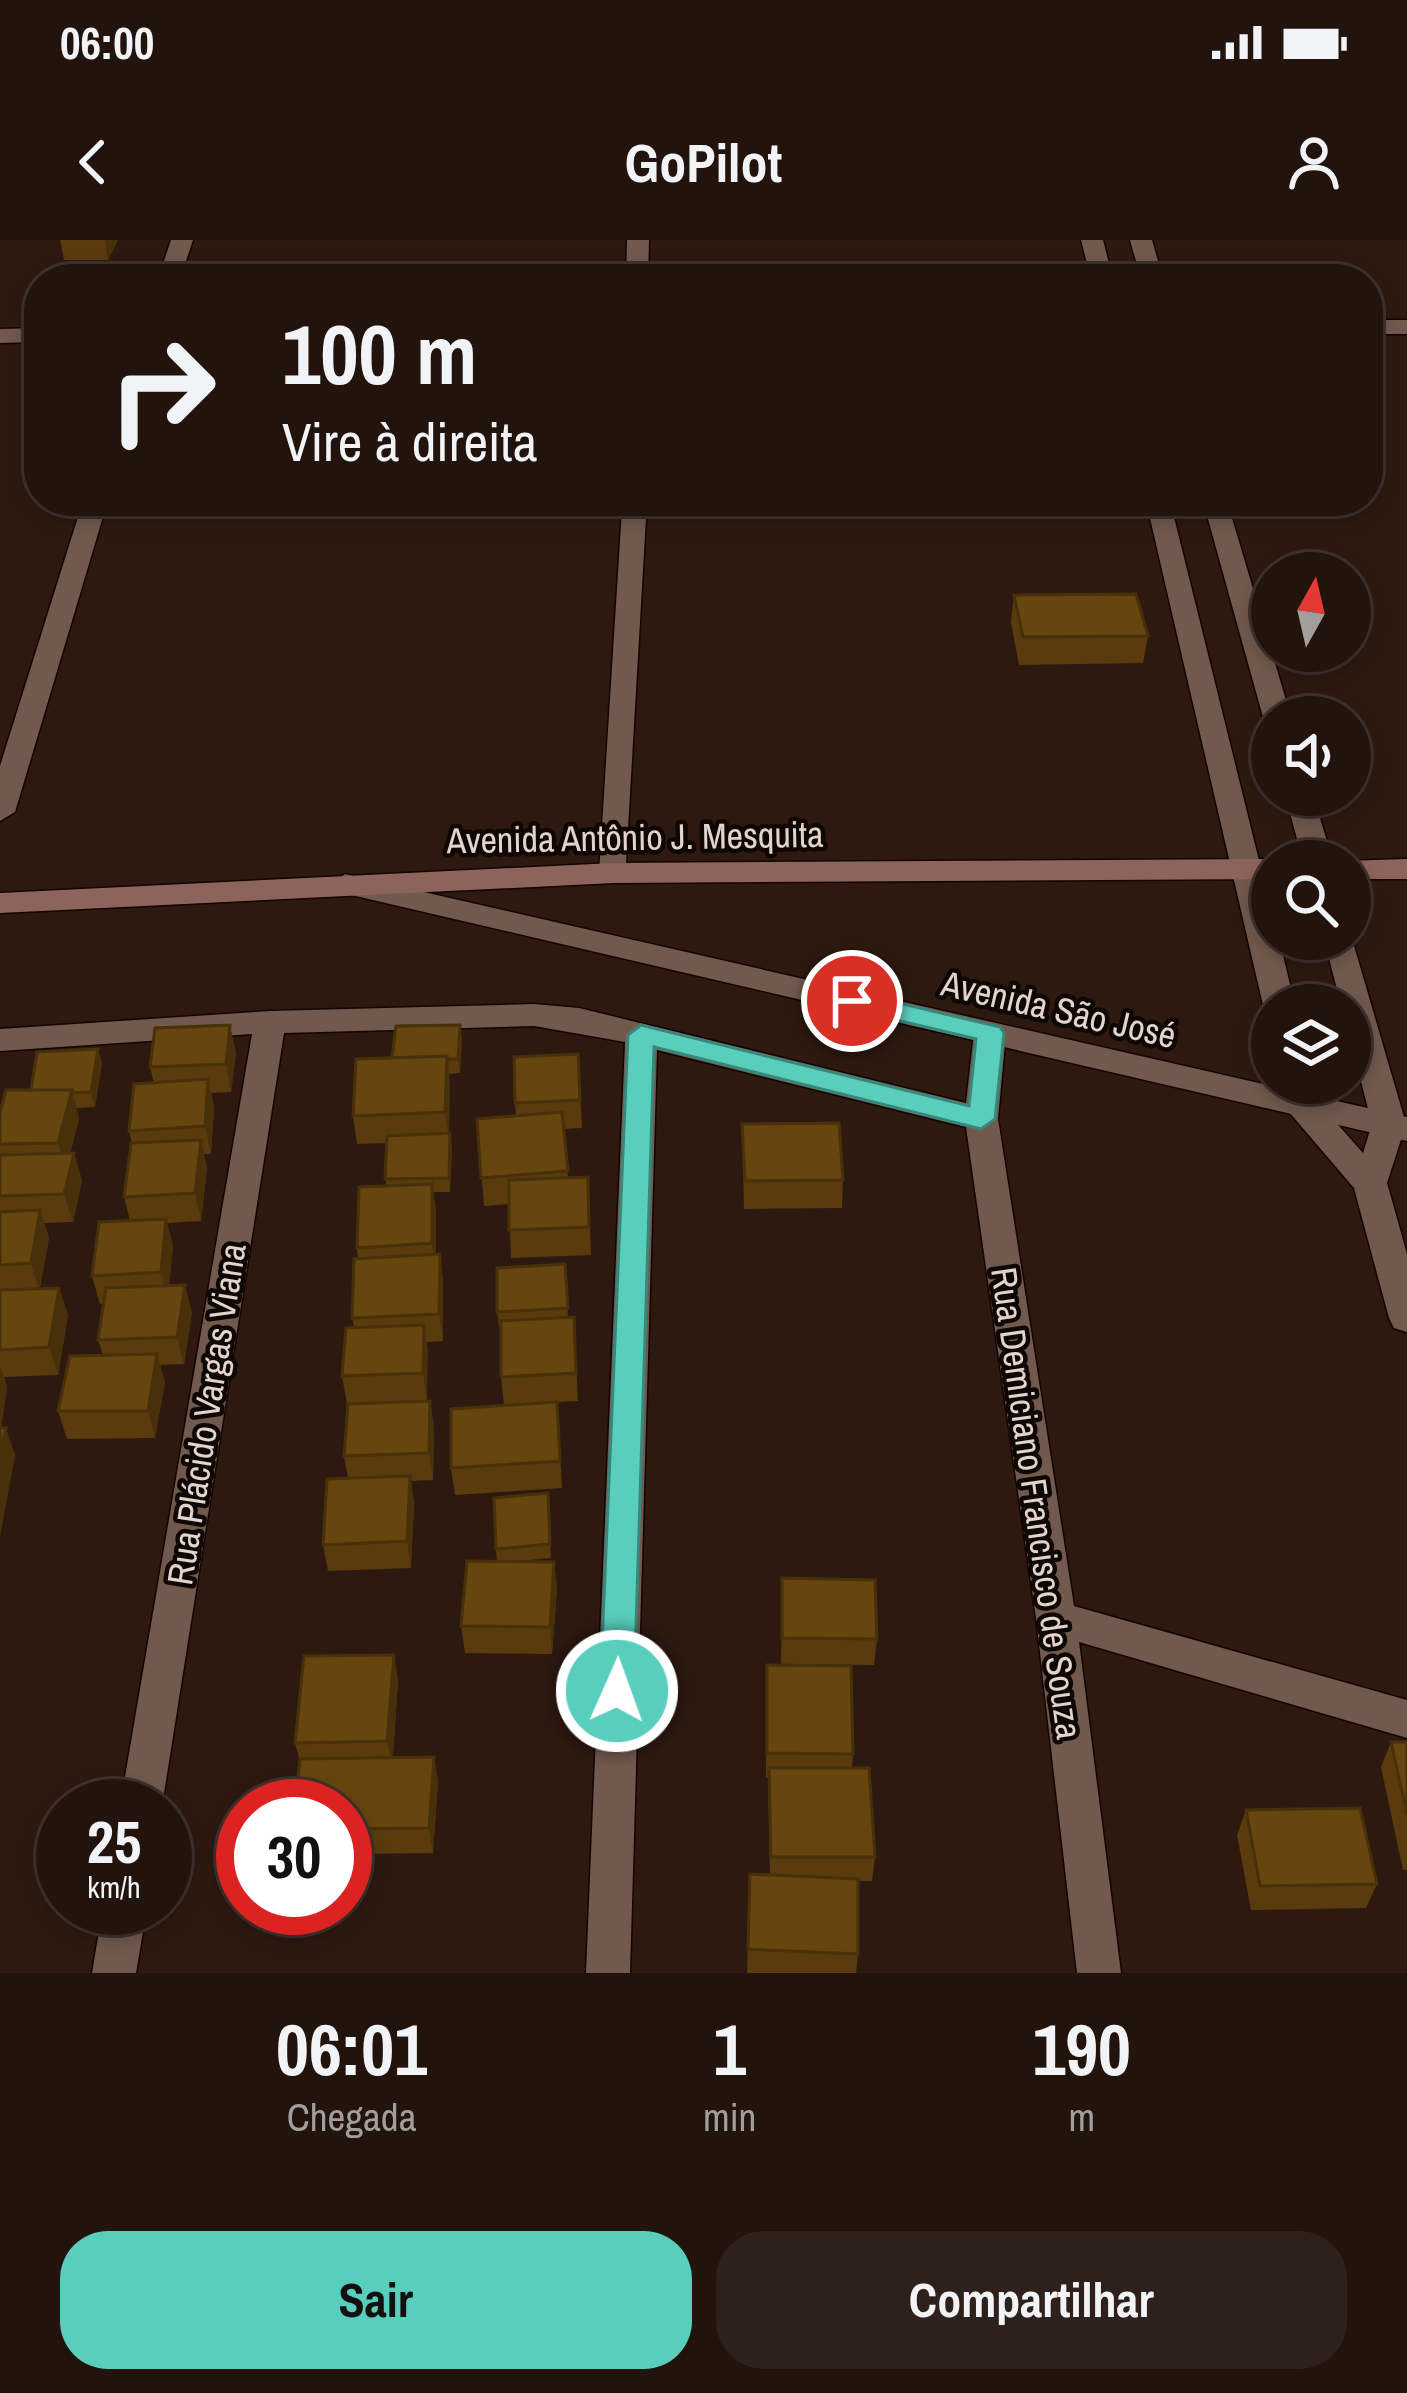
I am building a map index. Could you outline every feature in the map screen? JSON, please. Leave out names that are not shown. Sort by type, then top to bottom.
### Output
[{"type":"main road","name":"Avenida Antônio J. Mesquita","points":[[0,903],[614,873],[1251,869]]},
{"type":"main road","points":[[1371,869],[1407,869]]},
{"type":"street","points":[[0,812],[90,516]]},
{"type":"street","points":[[614,873],[634,516]]},
{"type":"street","points":[[1161,516],[1253,840]]},
{"type":"street","points":[[1219,516],[1271,696]]},
{"type":"street","name":"Avenida São José","points":[[343,883],[990,1033],[1251,1085]]},
{"type":"street","points":[[1346,960],[1398,1126],[1370,1183]]},
{"type":"street","points":[[0,1040],[270,1022],[534,1015],[641,1035],[981,1119]]},
{"type":"street","name":"Rua Plácido Vargas Viana","points":[[145,1779],[270,1022]]},
{"type":"street","name":"Rua Demiciano Francisco de Souza","points":[[990,1033],[981,1119],[1056,1618],[1099,1973]]},
{"type":"street","points":[[608,1973],[641,1035]]},
{"type":"street","points":[[1306,1104],[1370,1183],[1407,1318]]},
{"type":"street","name":"Avenida São José","points":[[1329,1104],[1398,1126]]},
{"type":"street","points":[[1056,1618],[1407,1719]]},
{"type":"street","points":[[114,1973],[120,1935]]},
{"type":"building","points":[[1136,594],[1148,636],[1023,637],[1014,595]]},
{"type":"building","points":[[230,1025],[226,1064],[150,1067],[155,1028]]},
{"type":"building","points":[[460,1025],[458,1059],[392,1058],[396,1026]]},
{"type":"building","points":[[98,1049],[91,1092],[31,1090],[37,1052]]},
{"type":"building","points":[[578,1054],[580,1100],[515,1103],[514,1057]]},
{"type":"building","points":[[447,1056],[445,1112],[353,1116],[356,1059]]},
{"type":"building","points":[[208,1079],[205,1126],[129,1131],[134,1084]]},
{"type":"building","points":[[6,1090],[72,1090],[58,1143],[0,1144]]},
{"type":"building","points":[[562,1112],[568,1171],[481,1178],[477,1119]]},
{"type":"building","points":[[839,1123],[843,1180],[745,1181],[742,1124]]},
{"type":"building","points":[[450,1133],[449,1178],[385,1179],[387,1136]]},
{"type":"building","points":[[201,1140],[195,1193],[124,1197],[131,1143]]},
{"type":"building","points":[[74,1153],[64,1194],[0,1196],[0,1155]]},
{"type":"building","points":[[588,1177],[589,1227],[509,1230],[509,1180]]},
{"type":"building","points":[[432,1184],[432,1243],[357,1248],[359,1187]]},
{"type":"building","points":[[40,1210],[31,1263],[0,1265],[0,1212]]},
{"type":"building","points":[[166,1219],[161,1272],[92,1276],[99,1222]]},
{"type":"building","points":[[440,1254],[439,1314],[352,1318],[354,1259]]},
{"type":"building","points":[[565,1264],[568,1308],[497,1312],[497,1268]]},
{"type":"building","points":[[185,1285],[177,1337],[98,1340],[106,1288]]},
{"type":"building","points":[[59,1288],[49,1347],[0,1350],[0,1290]]},
{"type":"building","points":[[574,1317],[576,1373],[501,1377],[501,1321]]},
{"type":"building","points":[[424,1325],[423,1373],[342,1376],[346,1328]]},
{"type":"building","points":[[157,1354],[148,1411],[58,1411],[70,1356]]},
{"type":"building","points":[[430,1401],[429,1453],[344,1456],[348,1404]]},
{"type":"building","points":[[557,1402],[560,1461],[451,1468],[451,1409]]},
{"type":"building","points":[[410,1476],[407,1541],[323,1545],[327,1479]]},
{"type":"building","points":[[548,1493],[550,1544],[496,1549],[494,1498]]},
{"type":"building","points":[[467,1561],[554,1562],[550,1627],[461,1626]]},
{"type":"building","points":[[782,1578],[875,1580],[877,1639],[782,1638]]},
{"type":"building","points":[[394,1655],[387,1741],[295,1743],[304,1656]]},
{"type":"building","points":[[767,1665],[851,1666],[853,1754],[767,1753]]},
{"type":"building","points":[[1391,1742],[1407,1742],[1407,1814]]},
{"type":"building","points":[[434,1757],[429,1828],[372,1829],[372,1779],[298,1779],[300,1759]]},
{"type":"building","points":[[769,1768],[869,1768],[875,1857],[771,1857]]},
{"type":"building","points":[[1360,1808],[1377,1884],[1260,1886],[1246,1810]]},
{"type":"building","points":[[750,1874],[858,1879],[858,1954],[748,1949]]},
{"type":"route","points":[[617,1691],[641,1035],[981,1119],[990,1033],[852,1001]]}]
